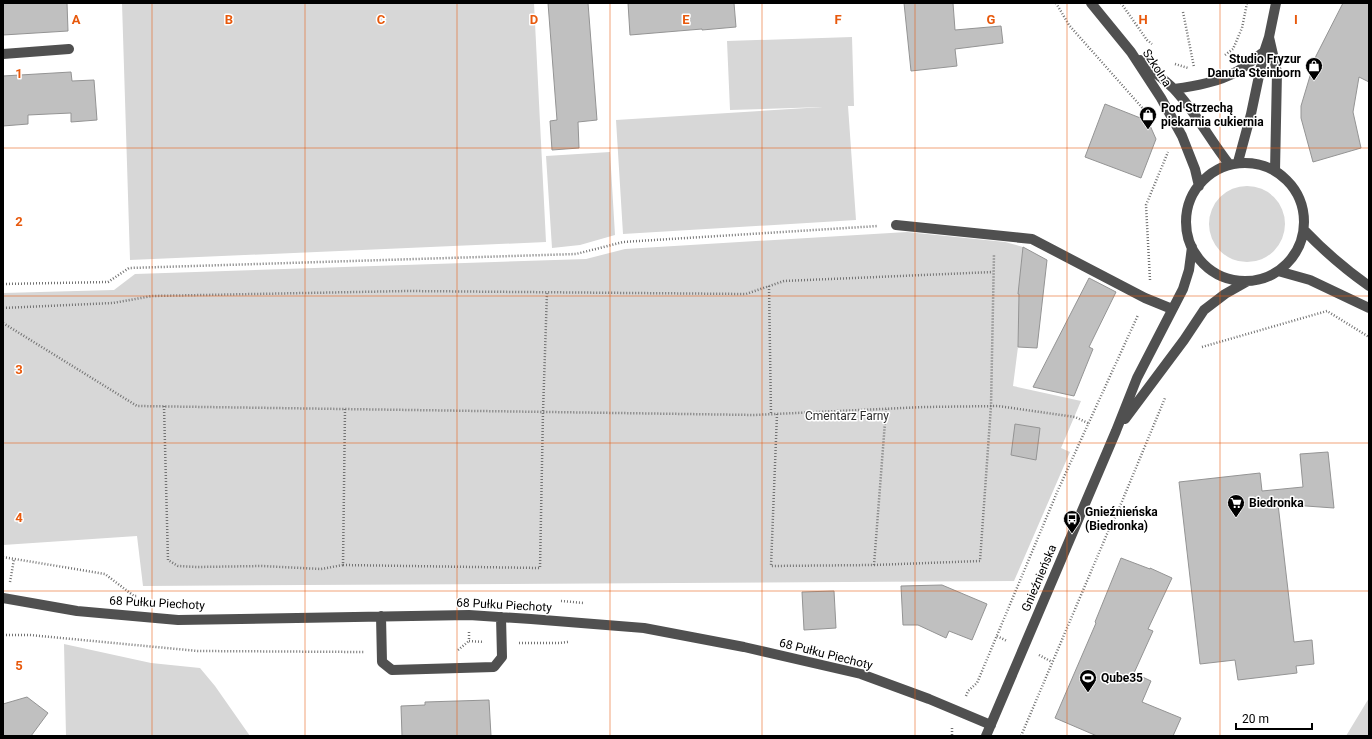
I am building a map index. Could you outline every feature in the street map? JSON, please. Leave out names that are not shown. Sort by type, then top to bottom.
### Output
[{"type":"street","name":"Szkolna","points":[[1090,3],[1131,52],[1161,98],[1182,136],[1195,169],[1199,186]]},
{"type":"street","points":[[1234,163],[1251,114],[1276,3]]},
{"type":"street","points":[[1269,37],[1277,72],[1275,171]]},
{"type":"street","points":[[3,54],[69,49]]},
{"type":"street","name":"Szkolna","points":[[1131,52],[1174,89],[1216,146],[1234,163]]},
{"type":"street","name":"Szkolna","points":[[1174,89],[1195,86],[1218,80],[1238,70],[1264,52]]},
{"type":"street","points":[[1234,163],[1262,166],[1275,171],[1289,182],[1299,196],[1304,213],[1304,230],[1299,246],[1291,260],[1278,271],[1263,278],[1248,281],[1231,279],[1215,272],[1202,262],[1192,247],[1187,232],[1187,216],[1191,200],[1199,186],[1209,176],[1234,163]]},
{"type":"street","points":[[896,225],[1032,239],[1145,298],[1172,309]]},
{"type":"street","points":[[1304,230],[1318,245],[1369,286]]},
{"type":"street","name":"Gnieźnieńska","points":[[986,736],[1116,431],[1137,378],[1183,289],[1189,270],[1192,247]]},
{"type":"street","points":[[1278,271],[1310,280],[1369,308]]},
{"type":"street","name":"Gnieźnieńska","points":[[1116,431],[1184,340],[1204,310],[1225,294],[1248,281]]},
{"type":"street","name":"68 Pułku Piechoty","points":[[3,598],[77,611],[178,620],[469,615],[644,628],[744,647],[861,674],[930,698],[991,724]]},
{"type":"street","points":[[381,616],[382,662],[392,670],[494,667],[502,656],[501,617]]},
{"type":"path","points":[[1056,3],[1070,25],[1146,112]]},
{"type":"path","points":[[1122,3],[1147,40],[1156,49]]},
{"type":"path","points":[[1223,57],[1233,49],[1242,28],[1247,3]]},
{"type":"path","points":[[1183,12],[1194,68]]},
{"type":"path","points":[[1171,63],[1191,68],[1200,67]]},
{"type":"path","points":[[952,736],[952,729],[959,711],[968,691],[977,683],[1030,554],[1145,298],[1151,279],[1146,206],[1169,148]]},
{"type":"path","points":[[3,284],[108,282],[129,268],[576,254],[623,242],[896,225]]},
{"type":"path","points":[[777,414],[771,566],[980,561],[991,406],[994,249]]},
{"type":"path","points":[[3,308],[113,303],[152,296],[408,291],[746,294],[784,280],[994,272]]},
{"type":"path","points":[[769,286],[771,414]]},
{"type":"path","points":[[164,406],[168,560],[178,566],[262,566],[321,569],[343,565],[540,568],[547,292]]},
{"type":"path","points":[[1196,348],[1326,311],[1369,337]]},
{"type":"path","points":[[3,323],[138,406],[777,414],[991,406],[1075,417],[1088,423]]},
{"type":"path","points":[[1021,736],[1167,394]]},
{"type":"path","points":[[343,565],[346,409]]},
{"type":"path","points":[[874,564],[886,409]]},
{"type":"path","points":[[469,615],[469,641]]},
{"type":"path","points":[[3,635],[30,635],[198,651],[382,652]]},
{"type":"path","points":[[456,652],[469,641],[559,643],[574,640]]},
{"type":"path","points":[[945,726],[952,729]]},
{"type":"green space","points":[[122,3],[534,3],[546,242],[130,260]]},
{"type":"green space","points":[[852,37],[854,106],[848,106],[856,220],[623,234],[616,120],[823,107],[730,110],[727,41]]},
{"type":"green space","points":[[610,152],[615,235],[580,245],[552,248],[546,156]]},
{"type":"green space","points":[[1247,186],[1262,189],[1274,197],[1282,209],[1285,224],[1282,239],[1274,251],[1262,259],[1247,262],[1232,259],[1220,251],[1212,239],[1209,224],[1212,209],[1220,197],[1232,189]]},
{"type":"green space","name":"Cmentarz Farny","points":[[907,232],[1005,242],[1023,247],[1018,347],[1013,386],[1081,401],[1061,448],[1070,452],[1014,581],[143,586],[137,536],[3,545],[3,293],[114,290],[135,274],[586,259],[625,249]]},
{"type":"green space","points":[[64,644],[151,663],[200,668],[215,686],[250,736],[66,736]]},
{"type":"green space","points":[[1369,698],[1369,736],[1346,736]]},
{"type":"building","points":[[3,3],[67,3],[68,31],[3,35]]},
{"type":"building","points":[[548,3],[588,3],[597,120],[578,122],[579,148],[552,150],[550,121],[557,120]]},
{"type":"building","points":[[628,3],[734,3],[736,27],[630,35]]},
{"type":"building","points":[[904,3],[953,3],[955,30],[1001,26],[1003,43],[955,49],[957,66],[911,71]]},
{"type":"building","points":[[1343,3],[1369,3],[1369,82],[1359,77],[1353,112],[1361,148],[1313,162],[1301,118],[1301,106],[1316,56]]},
{"type":"building","points":[[71,72],[72,81],[94,80],[97,120],[71,122],[71,113],[28,115],[28,124],[3,126],[3,76]]},
{"type":"building","points":[[1105,104],[1148,121],[1156,139],[1141,178],[1085,157]]},
{"type":"building","points":[[1023,247],[1047,260],[1037,348],[1018,347],[1018,294]]},
{"type":"building","points":[[1089,278],[1116,292],[1089,347],[1093,349],[1074,396],[1033,387]]},
{"type":"building","points":[[1015,424],[1040,428],[1036,460],[1011,455]]},
{"type":"building","points":[[1328,452],[1334,508],[1278,504],[1294,642],[1312,640],[1314,664],[1296,666],[1297,673],[1238,680],[1235,660],[1200,664],[1179,482],[1260,473],[1262,491],[1303,487],[1300,454]]},
{"type":"building","points":[[1121,558],[1150,568],[1172,578],[1148,629],[1153,631],[1134,673],[1151,681],[1142,702],[1181,718],[1173,736],[1097,736],[1055,718],[1096,623],[1095,622]]},
{"type":"building","points":[[942,585],[987,604],[972,640],[949,631],[946,638],[918,625],[903,625],[901,586]]},
{"type":"building","points":[[834,591],[836,628],[804,630],[802,592]]},
{"type":"building","points":[[27,697],[48,713],[31,736],[3,736],[3,704]]},
{"type":"building","points":[[489,700],[491,736],[402,736],[401,706],[425,705],[425,702]]},
{"type":"place","name":"Studio Fryzur Danuta Steinborn","points":[[1314,81]]},
{"type":"place","name":"Pod Strzechą piekarnia cukiernia","points":[[1148,130]]},
{"type":"place","name":"Biedronka","points":[[1236,518]]},
{"type":"place","name":"Gnieźnieńska (Biedronka)","points":[[1072,534]]},
{"type":"place","name":"Qube35","points":[[1088,693]]}]
